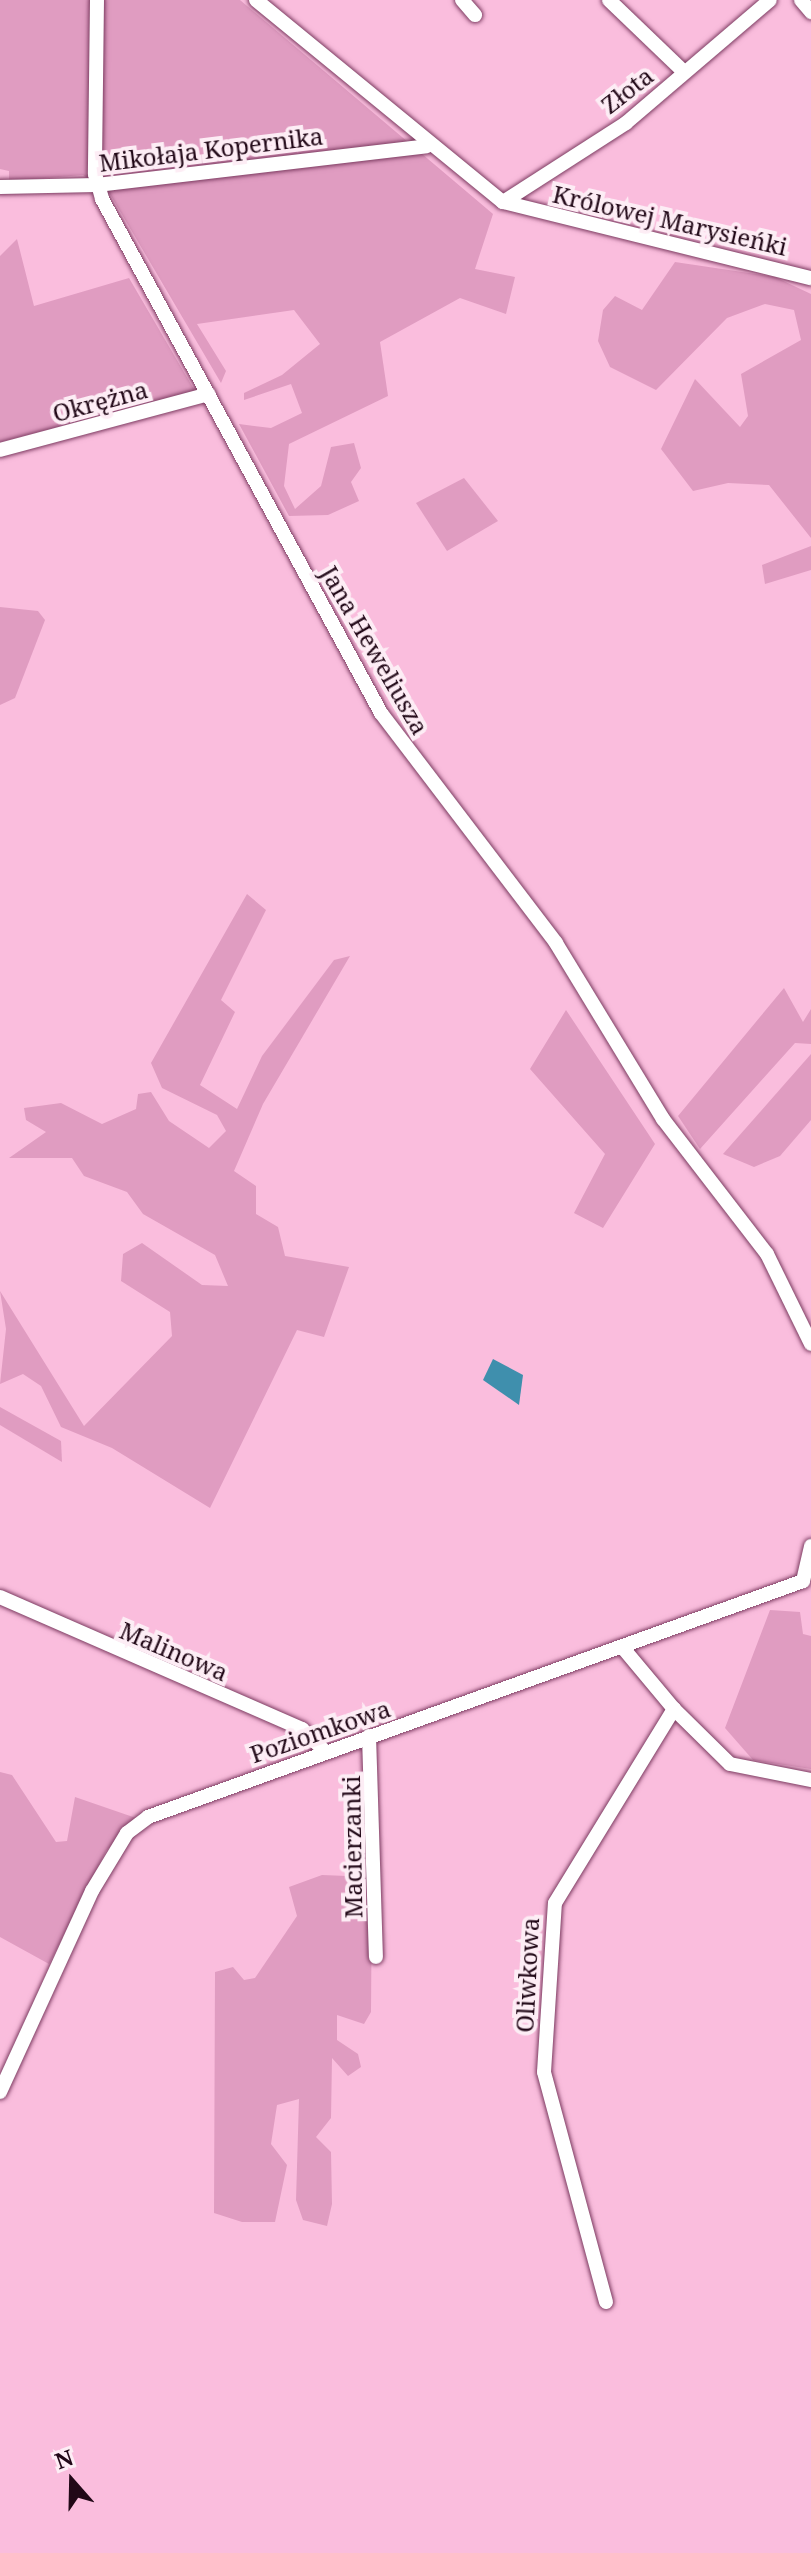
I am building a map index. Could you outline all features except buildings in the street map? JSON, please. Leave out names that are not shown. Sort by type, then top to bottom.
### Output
[{"type":"street","name":"Jana Heweliusza","points":[[97,0],[97,185],[381,713],[556,943],[663,1119],[767,1254],[811,1344]]},
{"type":"street","name":"Królowej Marysieńki","points":[[256,0],[427,146],[503,202],[811,278]]},
{"type":"street","points":[[462,0],[475,15]]},
{"type":"street","points":[[609,0],[684,72]]},
{"type":"street","name":"Złota","points":[[503,202],[626,123],[770,0]]},
{"type":"street","points":[[801,0],[811,12]]},
{"type":"street","name":"Mikołaja Kopernika","points":[[0,187],[97,185],[427,146]]},
{"type":"street","name":"Okrężna","points":[[1,454],[209,394]]},
{"type":"street","points":[[807,1583],[811,1546]]},
{"type":"street","name":"Poziomkowa","points":[[0,2092],[92,1891],[127,1833],[169,1806],[807,1583]]},
{"type":"street","name":"Malinowa","points":[[0,1597],[302,1729],[326,1752]]},
{"type":"street","points":[[623,1648],[674,1709],[730,1764],[811,1780]]},
{"type":"street","name":"Oliwkowa","points":[[606,2302],[550,2113],[544,2072],[550,1921],[674,1709]]},
{"type":"street","name":"Macierzanki","points":[[369,1736],[376,1957]]},
{"type":"shaded area","points":[[0,0],[240,0],[493,214],[475,269],[515,277],[506,314],[460,298],[380,342],[388,396],[289,444],[284,486],[295,509],[321,486],[331,447],[354,443],[361,468],[351,482],[359,501],[328,515],[289,516],[239,424],[271,428],[302,413],[291,384],[244,400],[244,393],[282,375],[320,344],[294,310],[197,324],[226,371],[221,383],[107,189],[83,175],[9,181],[9,171],[0,169]]},
{"type":"shaded area","points":[[17,239],[34,306],[129,278],[195,391],[0,442],[0,256]]},
{"type":"shaded area","points":[[675,262],[775,277],[811,294],[811,538],[769,485],[728,483],[693,491],[661,449],[695,379],[740,427],[748,416],[741,374],[801,340],[794,310],[765,304],[727,318],[656,390],[610,367],[598,341],[603,310],[615,296],[642,310]]},
{"type":"shaded area","points":[[464,478],[498,521],[447,551],[416,503]]},
{"type":"shaded area","points":[[811,546],[811,570],[765,584],[762,565]]},
{"type":"shaded area","points":[[0,607],[38,611],[45,620],[15,698],[0,705]]},
{"type":"shaded area","points":[[247,894],[266,910],[221,1000],[235,1012],[200,1085],[237,1109],[262,1056],[334,960],[350,956],[263,1104],[234,1171],[256,1186],[256,1214],[278,1227],[285,1256],[349,1267],[324,1337],[297,1330],[210,1508],[112,1448],[61,1427],[41,1386],[23,1374],[0,1384],[6,1329],[0,1291],[84,1426],[172,1336],[170,1312],[121,1281],[123,1254],[142,1243],[202,1285],[228,1286],[215,1255],[143,1214],[127,1192],[84,1176],[72,1158],[9,1158],[46,1132],[26,1120],[24,1108],[61,1103],[102,1124],[136,1109],[138,1094],[151,1092],[169,1121],[209,1148],[226,1131],[217,1115],[162,1088],[151,1063]]},
{"type":"shaded area","points":[[784,988],[803,1022],[811,1009],[811,1044],[795,1043],[700,1149],[678,1116]]},
{"type":"shaded area","points":[[566,1010],[655,1144],[603,1228],[574,1213],[605,1154],[530,1069]]},
{"type":"shaded area","points":[[811,1054],[811,1120],[780,1156],[754,1167],[723,1154]]},
{"type":"shaded area","points":[[0,1407],[61,1441],[62,1462],[0,1425]]},
{"type":"shaded area","points":[[770,1610],[800,1612],[803,1634],[811,1636],[811,1769],[753,1760],[725,1728]]},
{"type":"shaded area","points":[[0,1772],[12,1775],[56,1842],[67,1841],[75,1797],[136,1818],[106,1851],[49,1964],[0,1937]]},
{"type":"shaded area","points":[[322,1875],[372,1877],[371,2012],[364,2024],[337,2015],[337,2040],[358,2054],[361,2067],[348,2076],[332,2058],[331,2118],[316,2137],[331,2152],[332,2204],[327,2226],[303,2220],[296,2200],[299,2099],[277,2105],[271,2144],[287,2165],[275,2222],[242,2222],[214,2213],[215,1972],[233,1967],[244,1980],[255,1978],[297,1916],[289,1887]]},
{"type":"water","points":[[493,1359],[523,1375],[519,1405],[483,1380]]}]
